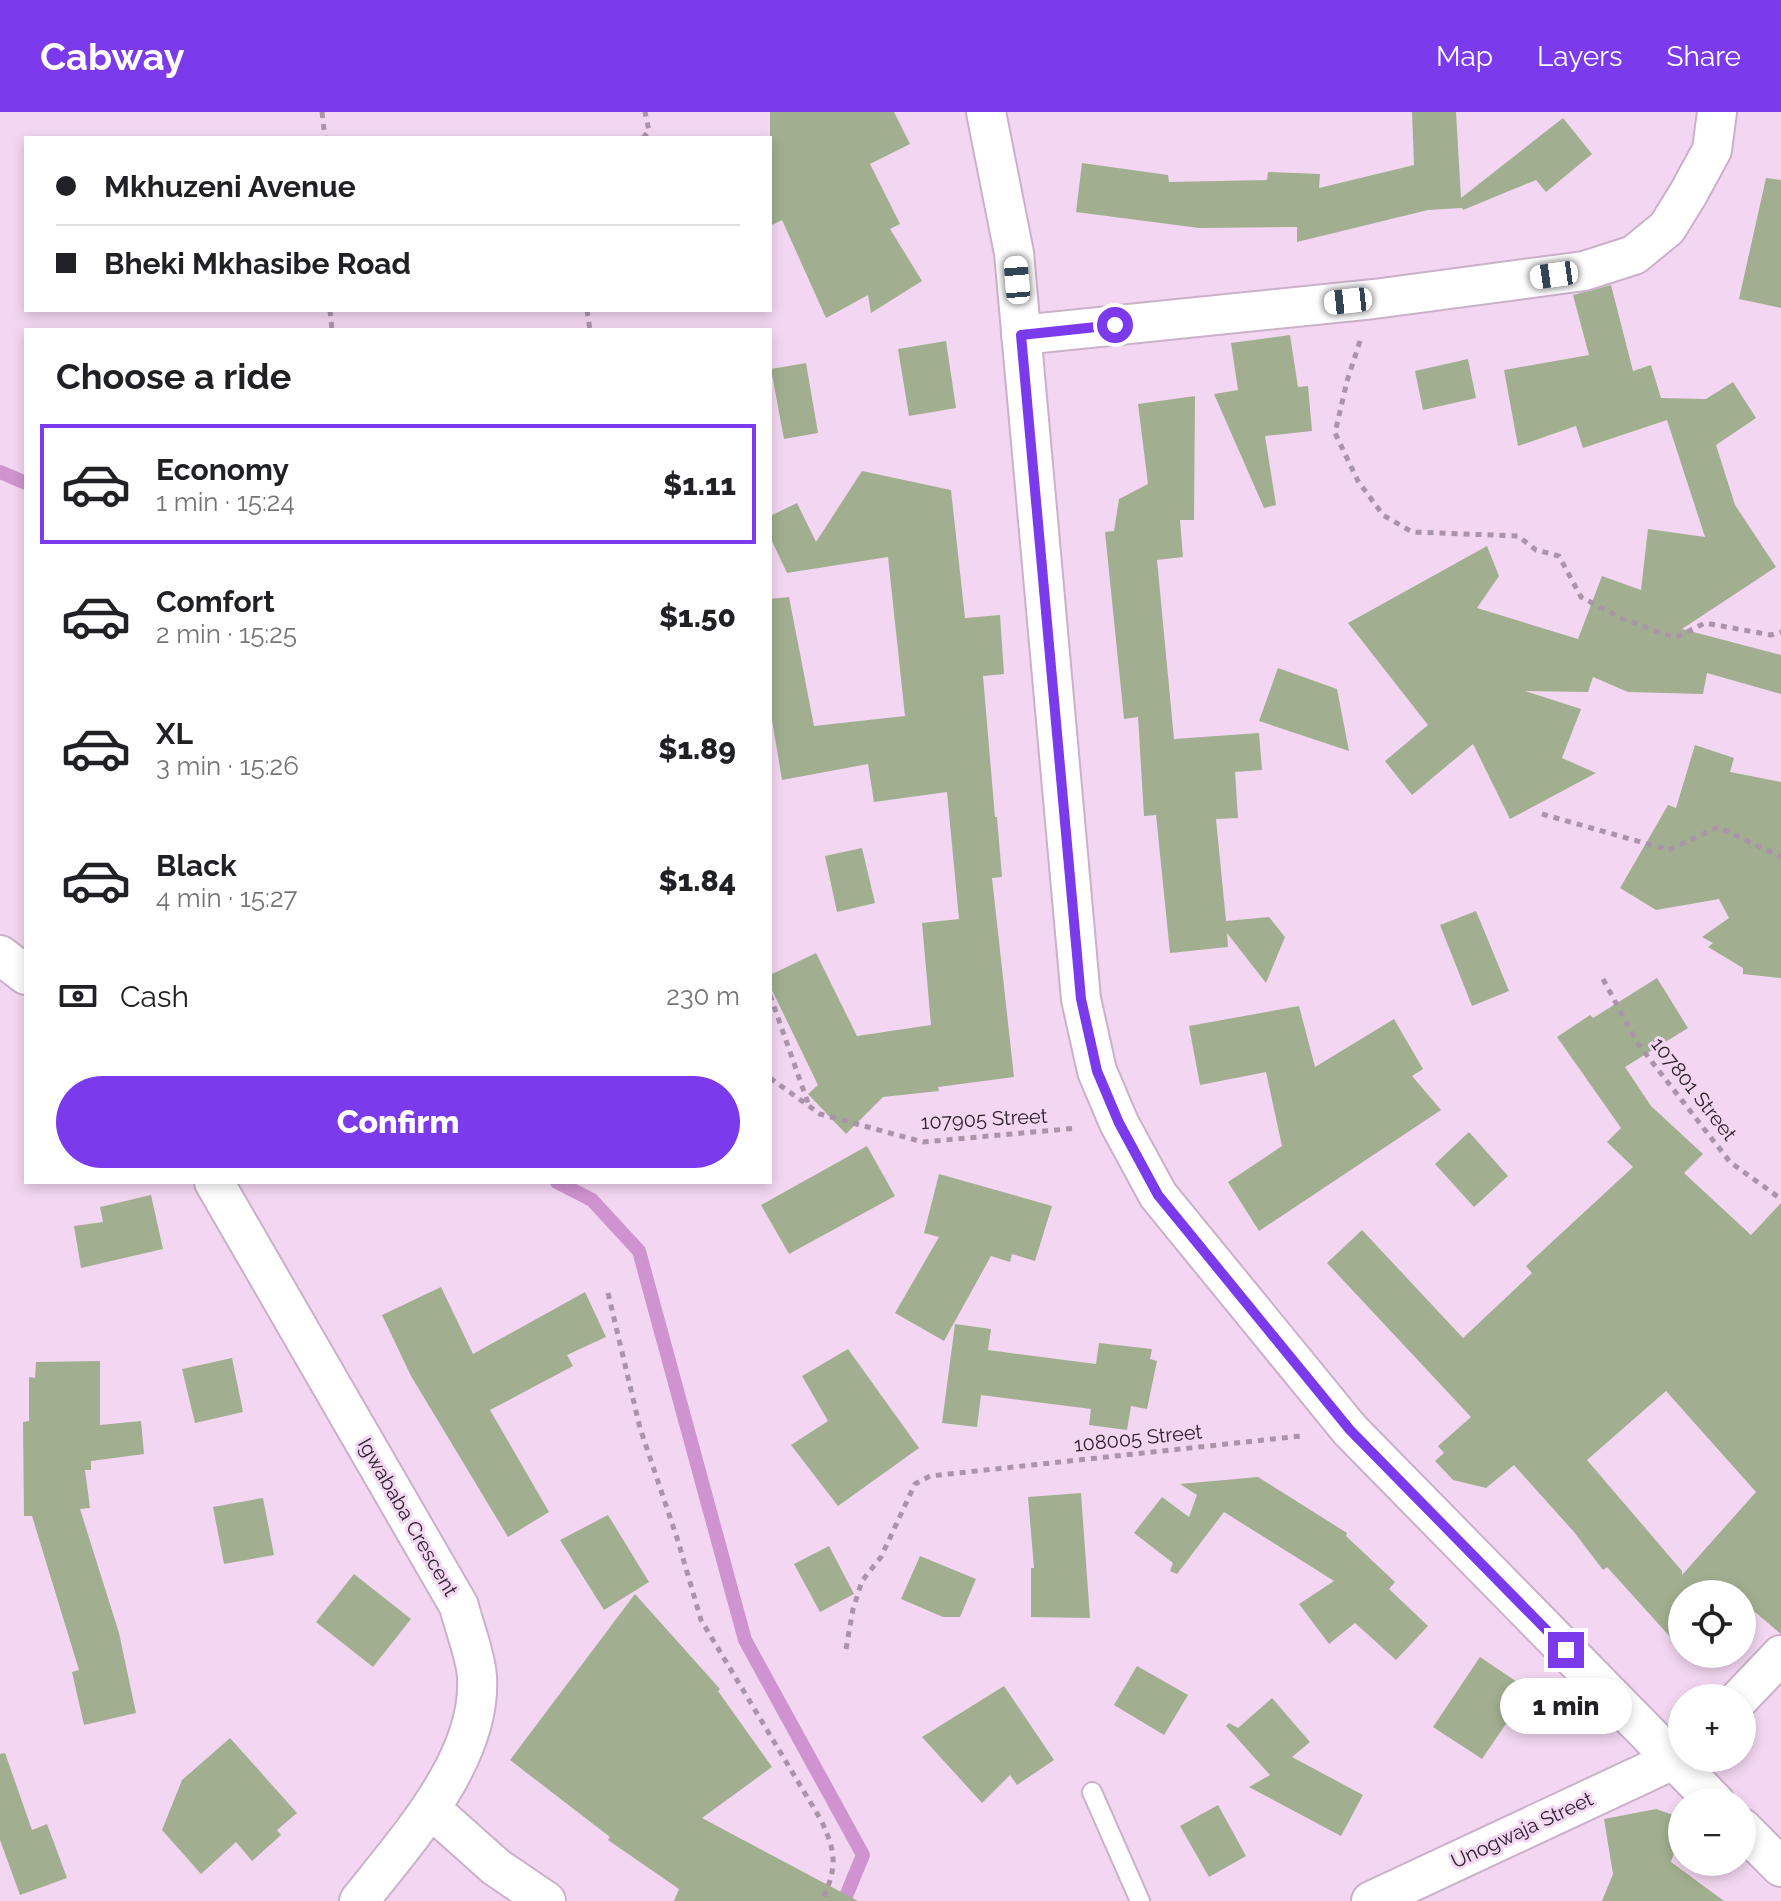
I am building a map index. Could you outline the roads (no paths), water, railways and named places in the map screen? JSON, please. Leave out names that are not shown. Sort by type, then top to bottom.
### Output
[{"type":"street","points":[[986,112],[1014,253],[1081,999],[1097,1071],[1119,1123],[1158,1195],[1350,1430],[1668,1747]]},
{"type":"street","points":[[1021,335],[1374,299],[1584,271],[1634,255],[1667,228],[1688,194],[1712,150],[1717,112]]},
{"type":"street","points":[[0,955],[24,973]]},
{"type":"street","name":"Igwababa Crescent","points":[[215,1184],[459,1606],[478,1677],[470,1736],[431,1809],[359,1901]]},
{"type":"street","points":[[1753,1684],[1781,1655]]},
{"type":"street","name":"Unogwaja Street","points":[[1371,1901],[1668,1762]]},
{"type":"street","points":[[1690,1772],[1703,1788]]},
{"type":"street","points":[[431,1809],[496,1867],[546,1901]]},
{"type":"street","points":[[1756,1842],[1781,1867]]},
{"type":"lane","points":[[1092,1792],[1140,1901]]},
{"type":"waterway","points":[[0,472],[24,482]]},
{"type":"waterway","points":[[561,1184],[592,1200],[639,1251],[745,1640],[863,1855],[844,1901]]}]
